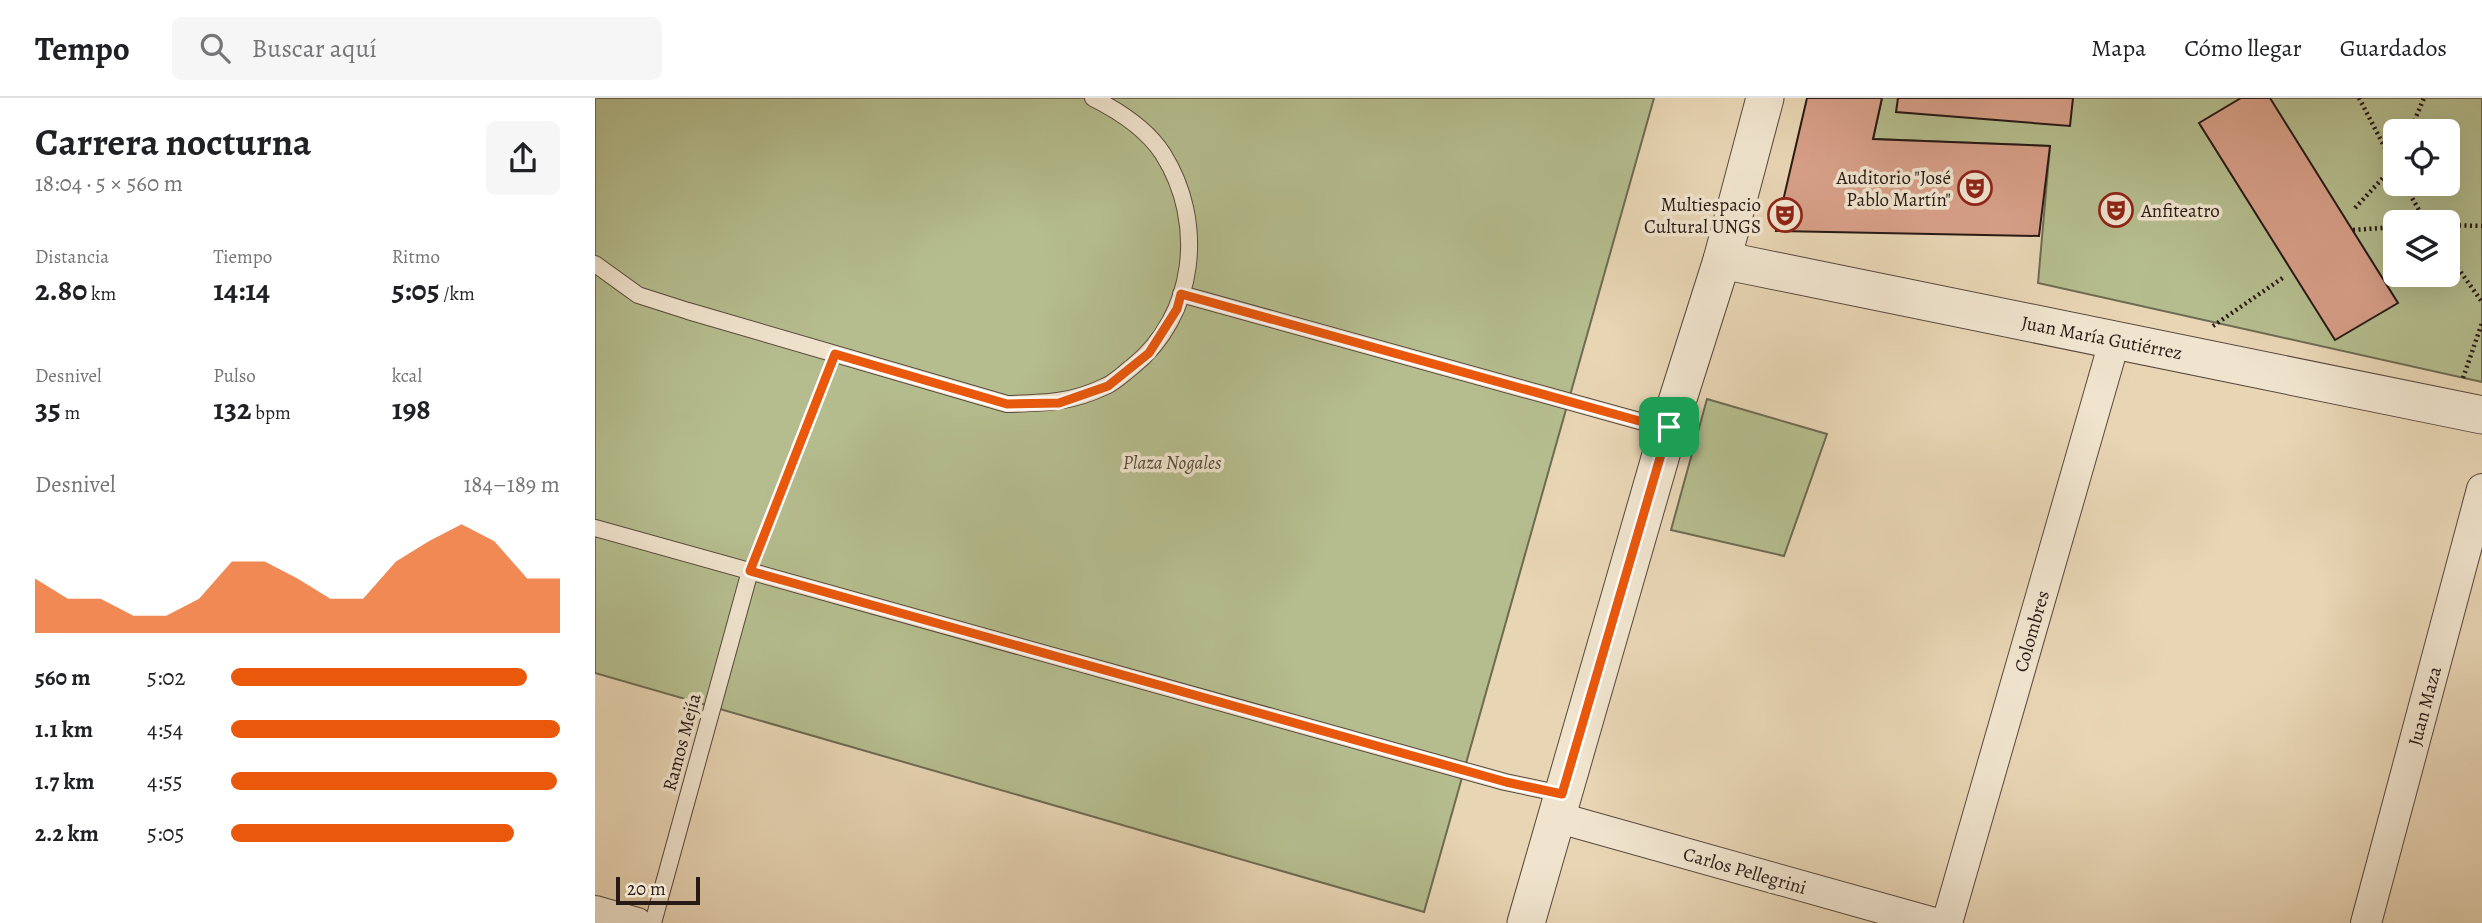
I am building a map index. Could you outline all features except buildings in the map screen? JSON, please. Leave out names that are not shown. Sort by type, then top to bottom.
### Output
[{"type":"street","points":[[1525,923],[1669,427],[1722,260],[1765,98]]},
{"type":"street","name":"Juan María Gutiérrez","points":[[1722,260],[2467,412]]},
{"type":"street","name":"Colombres","points":[[1947,923],[2115,339]]},
{"type":"street","name":"Juan Maza","points":[[2366,923],[2482,489]]},
{"type":"street","name":"Carlos Pellegrini","points":[[1559,806],[1934,923]]},
{"type":"street","points":[[595,911],[637,923]]},
{"type":"lane","points":[[595,264],[638,295],[1007,404],[1059,403],[1108,386],[1149,353],[1177,309],[1190,257],[1185,202],[1162,153],[1125,114],[1093,98]]},
{"type":"lane","points":[[1181,294],[1669,427]]},
{"type":"lane","name":"Carlos Pellegrini","points":[[595,528],[1506,782],[1559,806]]},
{"type":"lane","name":"Ramos Mejía","points":[[653,923],[750,571]]},
{"type":"path","points":[[2359,98],[2383,144]]},
{"type":"path","points":[[2415,119],[2424,98]]},
{"type":"path","points":[[2355,208],[2383,179]]},
{"type":"path","points":[[2460,225],[2482,226]]},
{"type":"path","points":[[2353,230],[2383,228]]},
{"type":"path","points":[[2460,271],[2482,302]]},
{"type":"path","points":[[2176,352],[2284,277]]},
{"type":"path","points":[[2467,412],[2482,323]]},
{"type":"path","points":[[750,571],[835,354]]},
{"type":"green space","name":"Plaza Nogales","points":[[595,98],[1654,98],[1424,912],[595,673]]},
{"type":"green space","points":[[1882,98],[2482,98],[2482,382],[2038,283],[2050,146],[1873,139]]},
{"type":"green space","points":[[1707,399],[1827,434],[1784,556],[1671,530]]},
{"type":"place","name":"Auditorio \"José Pablo Martín\"","points":[[1975,188]]},
{"type":"place","name":"Anfiteatro","points":[[2116,210]]},
{"type":"place","name":"Multiespacio Cultural UNGS","points":[[1785,215]]},
{"type":"route","points":[[1181,294],[1669,427],[1562,794],[1506,782],[750,571],[835,354],[1007,404],[1059,403],[1108,386],[1149,353],[1177,309],[1181,294]]}]
